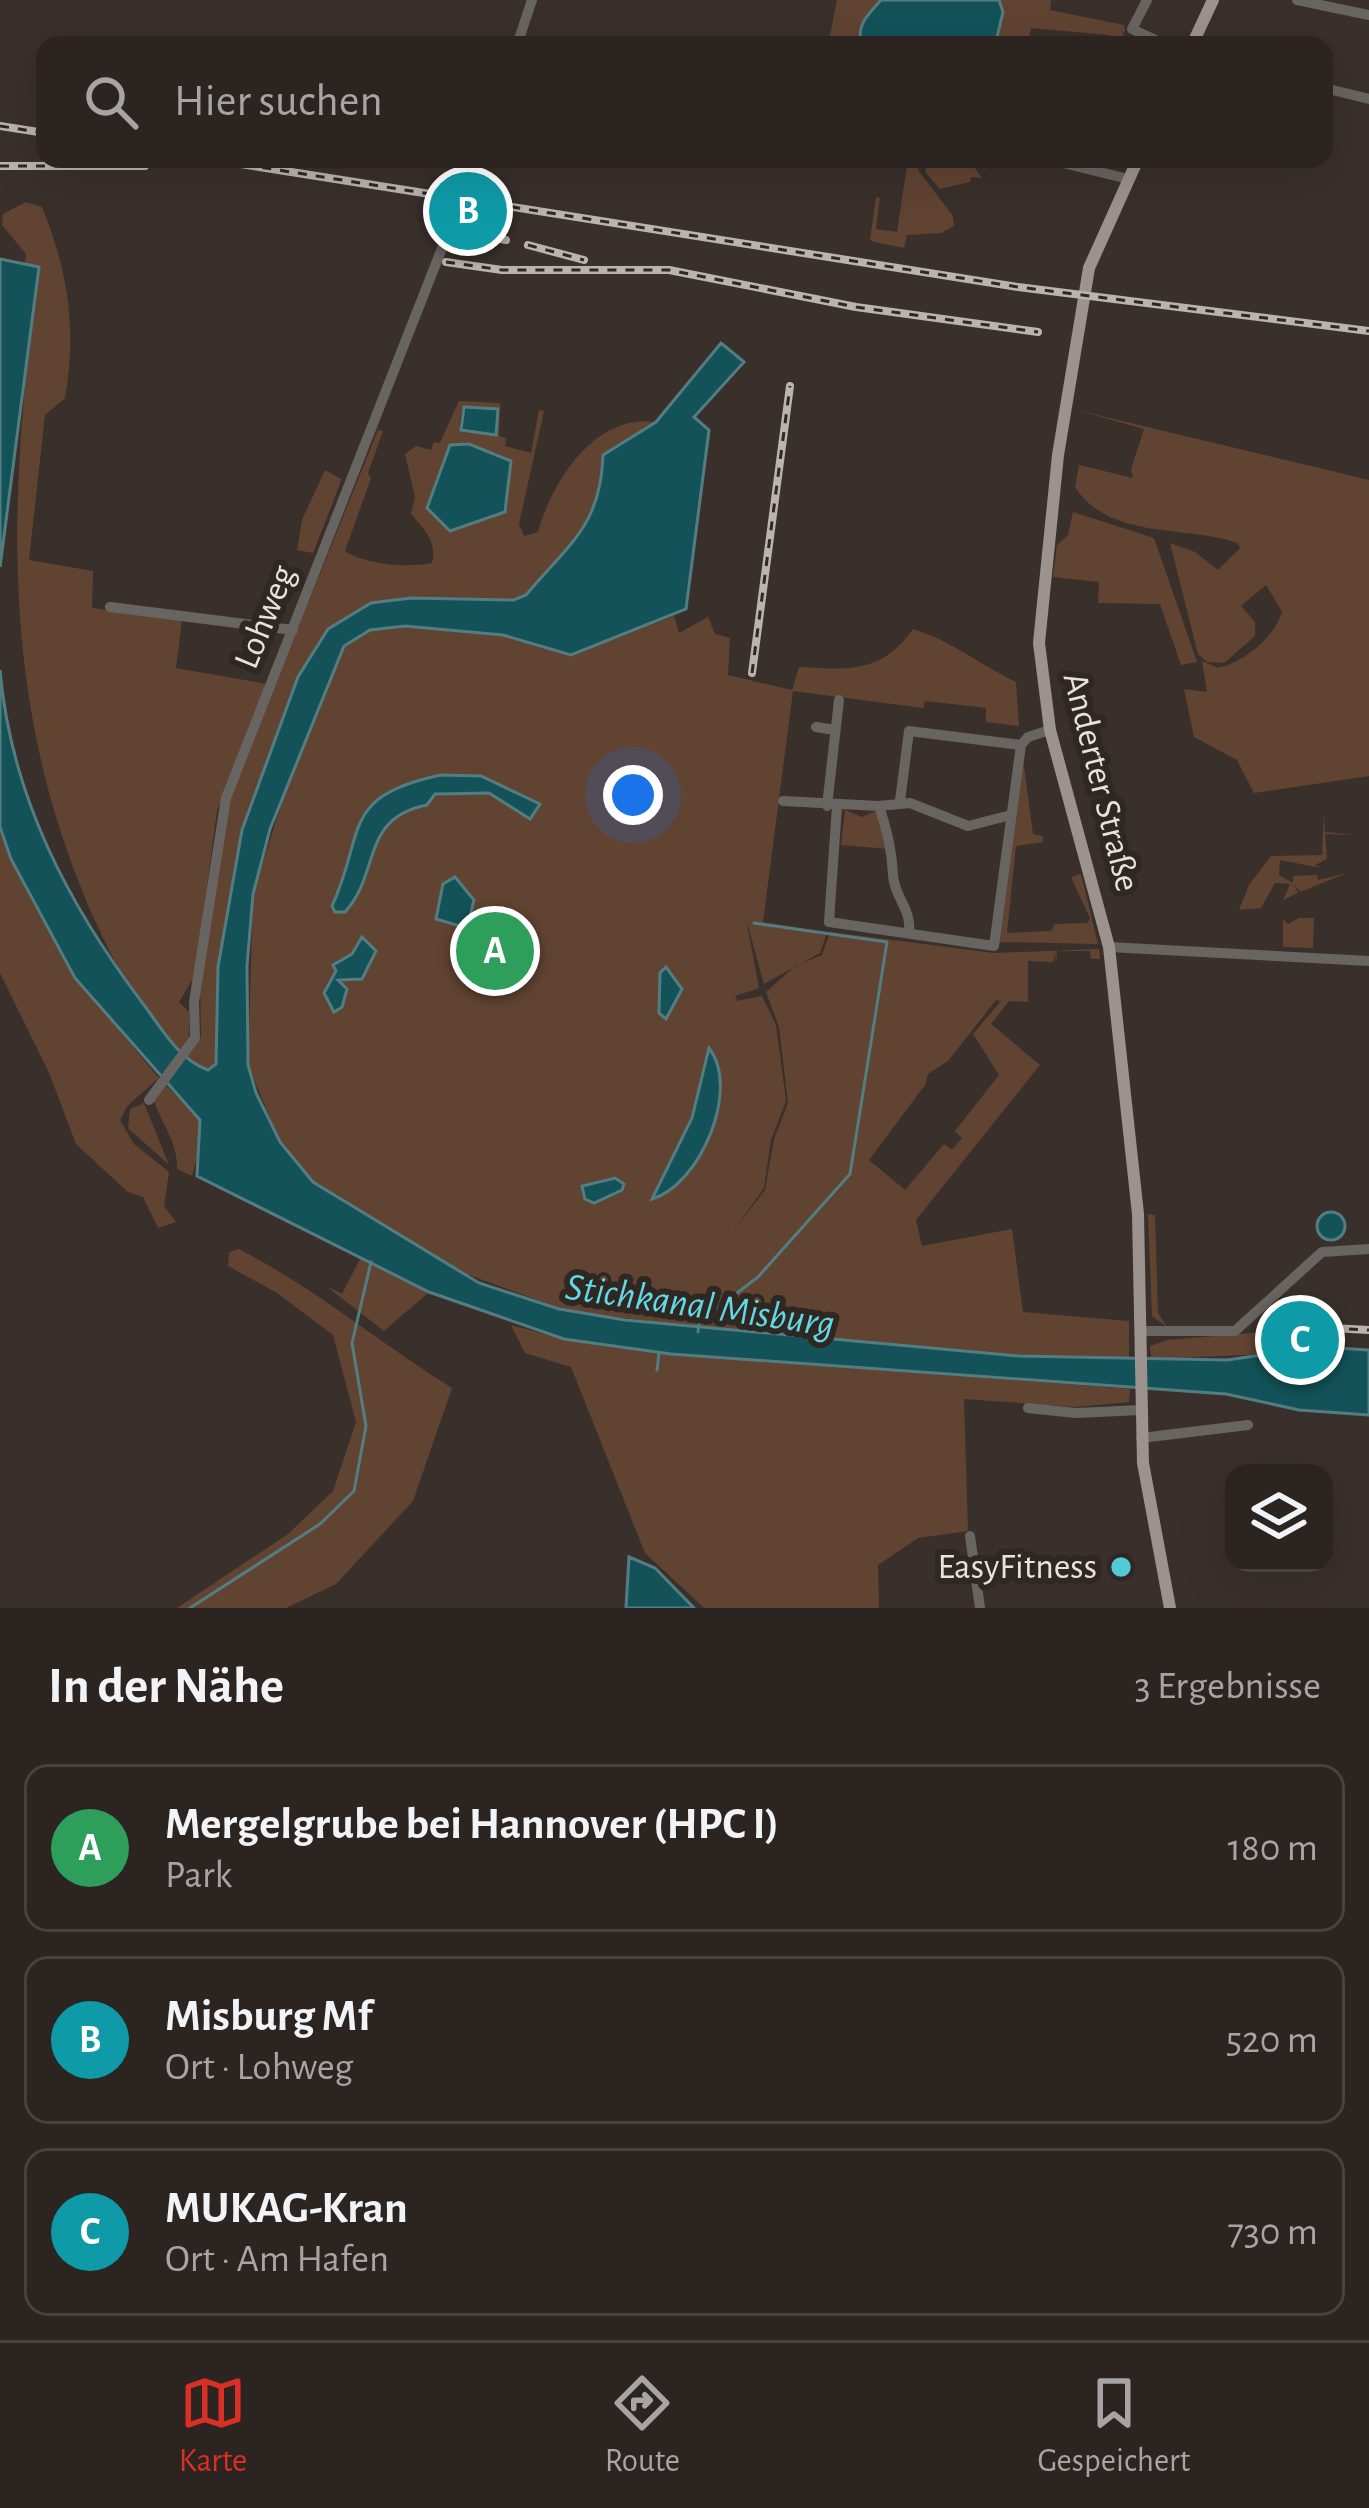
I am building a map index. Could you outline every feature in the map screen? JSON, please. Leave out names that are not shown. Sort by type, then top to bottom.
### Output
[{"type":"main road","points":[[1196,36],[1213,0]]},
{"type":"main road","name":"Anderter Straße","points":[[1133,168],[1088,277],[1041,594],[1040,668],[1050,730],[1109,947],[1136,1180],[1141,1438],[1170,1608]]},
{"type":"street","points":[[520,36],[532,0]]},
{"type":"street","points":[[1147,0],[1132,29],[1147,36]]},
{"type":"street","points":[[1297,0],[1369,15]]},
{"type":"street","points":[[1333,90],[1369,99]]},
{"type":"street","name":"Lohweg","points":[[149,1100],[188,1052],[196,1033],[195,989],[221,814],[473,168]]},
{"type":"street","points":[[1085,168],[1128,178]]},
{"type":"street","points":[[110,607],[293,630]]},
{"type":"street","points":[[839,700],[829,922],[994,946],[1021,745],[1028,736],[1050,730]]},
{"type":"street","points":[[816,727],[835,730]]},
{"type":"street","points":[[900,801],[909,731],[1021,745]]},
{"type":"street","points":[[784,801],[832,806],[900,801],[968,826],[1011,815]]},
{"type":"street","points":[[879,806],[897,861],[893,875],[911,916],[909,933]]},
{"type":"street","points":[[1109,947],[1369,961]]},
{"type":"street","points":[[1140,1331],[1235,1331],[1322,1252],[1369,1250]]},
{"type":"street","points":[[1028,1408],[1076,1413],[1141,1403]]},
{"type":"street","points":[[1141,1438],[1248,1425]]},
{"type":"street","points":[[970,1536],[980,1608]]},
{"type":"shaded area","points":[[837,0],[881,0],[862,25],[860,36],[830,36]]},
{"type":"shaded area","points":[[999,0],[1051,0],[1050,10],[1124,25],[1125,30],[1122,36],[1109,36],[1031,28],[1030,36],[998,36],[1003,12]]},
{"type":"shaded area","points":[[907,168],[919,168],[953,216],[954,226],[941,233],[907,235],[904,248],[874,242],[870,240],[876,197],[880,198],[876,229],[897,232]]},
{"type":"shaded area","points":[[926,168],[975,168],[982,178],[971,177],[970,182],[940,189]]},
{"type":"shaded area","points":[[26,202],[42,207],[64,277],[70,324],[65,398],[45,415],[29,560],[93,571],[92,608],[182,620],[176,668],[267,684],[217,811],[195,975],[179,1002],[189,1012],[189,1054],[201,1037],[200,979],[232,792],[378,430],[383,431],[368,473],[371,478],[345,551],[375,562],[411,565],[432,563],[433,548],[411,514],[415,497],[405,454],[416,446],[431,450],[434,442],[440,443],[459,401],[500,403],[499,436],[506,438],[505,446],[531,453],[539,410],[544,411],[519,524],[524,536],[538,532],[554,491],[596,439],[634,422],[656,422],[603,455],[589,517],[526,595],[514,600],[411,598],[372,603],[328,629],[298,677],[242,830],[218,967],[216,1064],[208,1070],[171,1043],[123,977],[83,891],[53,806],[33,721],[21,634],[17,547],[27,364],[39,268],[25,263],[26,254],[2,225],[3,214]],"holes":[[[462,409],[499,410],[496,434],[468,432],[459,425]],[[469,444],[503,456],[489,520],[443,523],[450,445]]]},
{"type":"shaded area","points":[[1076,410],[1369,480],[1369,776],[1254,793],[1237,760],[1194,737],[1184,689],[1207,692],[1202,661],[1218,668],[1247,655],[1273,631],[1282,612],[1266,585],[1241,606],[1255,622],[1255,636],[1224,663],[1207,662],[1198,654],[1170,543],[1195,552],[1218,570],[1240,548],[1238,543],[1128,523],[1090,504],[1075,487],[1079,465],[1133,478],[1131,469],[1144,429]]},
{"type":"shaded area","points":[[325,470],[341,479],[338,489],[313,553],[297,550],[302,520]]},
{"type":"shaded area","points":[[1073,512],[1154,538],[1197,662],[1181,665],[1160,604],[1098,603],[1099,582],[1053,577],[1057,545],[1068,535]]},
{"type":"shaded area","points":[[674,616],[679,633],[708,617],[715,634],[730,638],[728,675],[792,690],[799,667],[864,666],[889,654],[913,629],[1016,682],[1019,726],[986,722],[986,708],[925,701],[923,708],[793,691],[763,922],[827,932],[820,953],[801,964],[822,955],[830,932],[994,953],[1099,949],[1100,959],[1091,959],[1090,951],[1057,951],[1056,965],[1055,952],[1053,962],[1028,961],[1028,1002],[1009,1001],[991,1024],[1040,1065],[916,1220],[922,1246],[1012,1229],[1023,1312],[1129,1321],[1129,1358],[1019,1356],[779,1337],[568,1311],[447,1267],[313,1182],[280,1142],[248,1065],[253,894],[293,767],[344,646],[370,630],[405,626],[503,635],[571,655]],"holes":[[[746,919],[764,984],[793,968],[766,992],[779,1027],[788,1103],[774,1139],[765,1190],[732,1233],[764,1188],[771,1140],[786,1101],[776,1025],[762,996],[737,1001],[735,996],[759,988]],[[996,1000],[1001,1001],[973,1034],[999,1075],[955,1131],[962,1138],[952,1150],[944,1144],[905,1190],[869,1160],[925,1085],[928,1074],[948,1061]]]},
{"type":"shaded area","points":[[1024,766],[1033,834],[1043,836],[1043,842],[1016,846],[1007,933],[1087,923],[1090,918],[1071,877],[1081,874],[1098,944],[999,942],[1019,770]]},
{"type":"shaded area","points":[[845,810],[862,817],[876,811],[890,849],[841,845]]},
{"type":"shaded area","points":[[1324,813],[1325,832],[1355,835],[1325,834],[1327,859],[1315,865],[1321,868],[1280,860],[1279,875],[1293,883],[1293,876],[1317,875],[1318,880],[1347,873],[1300,892],[1294,884],[1298,893],[1283,900],[1290,884],[1275,883],[1261,908],[1239,910],[1249,885],[1271,856],[1322,855]]},
{"type":"shaded area","points":[[0,827],[47,928],[159,1078],[128,1105],[120,1120],[134,1144],[169,1172],[164,1206],[176,1222],[158,1228],[143,1197],[128,1192],[76,1144],[50,1075],[0,973]]},
{"type":"shaded area","points":[[1314,918],[1313,948],[1283,947],[1283,919],[1288,924]]},
{"type":"shaded area","points":[[164,1083],[200,1120],[201,1143],[192,1176],[177,1169],[172,1142],[154,1101]]},
{"type":"shaded area","points":[[144,1103],[169,1165],[128,1128],[130,1109]]},
{"type":"shaded area","points":[[1148,1214],[1155,1215],[1158,1313],[1167,1327],[1152,1316]]},
{"type":"shaded area","points":[[239,1249],[452,1388],[413,1501],[336,1584],[286,1608],[177,1608],[288,1534],[333,1491],[356,1422],[333,1335],[277,1293],[228,1266],[229,1252]]},
{"type":"shaded area","points":[[361,1257],[429,1292],[384,1331],[326,1286],[342,1294]]},
{"type":"shaded area","points":[[511,1325],[564,1339],[671,1354],[1130,1389],[1129,1402],[1076,1407],[964,1399],[968,1531],[918,1538],[878,1565],[879,1608],[704,1608],[645,1553],[571,1367],[525,1353]]},
{"type":"shaded area","points":[[1274,1331],[1276,1336],[1284,1334],[1284,1345],[1269,1354],[1151,1359],[1150,1346],[1167,1340]]},
{"type":"water","points":[[881,0],[999,0],[1003,12],[997,36],[860,36],[868,15]]},
{"type":"water","points":[[0,259],[39,267],[0,567]]},
{"type":"water","points":[[721,343],[744,362],[694,417],[709,430],[686,609],[571,655],[503,635],[405,626],[370,630],[344,646],[270,829],[253,894],[247,966],[248,1065],[280,1142],[313,1182],[479,1283],[559,1309],[625,1320],[1019,1356],[1227,1360],[1269,1354],[1284,1345],[1369,1350],[1369,1415],[1299,1410],[1226,1394],[671,1354],[564,1339],[429,1292],[197,1176],[200,1120],[75,978],[11,859],[0,827],[0,670],[17,762],[68,889],[165,1033],[188,1059],[208,1070],[216,1064],[218,967],[242,830],[298,677],[328,629],[371,603],[411,598],[514,600],[526,595],[589,517],[603,455],[656,422]]},
{"type":"water","points":[[464,407],[498,409],[496,435],[461,430]]},
{"type":"water","points":[[469,444],[511,461],[505,512],[450,531],[427,508],[450,445]]},
{"type":"water","points":[[441,775],[481,776],[540,804],[530,819],[489,793],[435,794],[427,805],[391,822],[374,849],[356,897],[345,912],[335,912],[332,906],[355,838],[371,806],[408,784]]},
{"type":"water","points":[[455,877],[474,900],[470,916],[460,926],[436,919],[443,884]]},
{"type":"water","points":[[362,937],[376,951],[362,979],[338,980],[347,989],[342,1007],[334,1012],[324,993],[336,971],[333,965],[352,954]]},
{"type":"water","points":[[666,967],[682,989],[666,1019],[659,1013],[660,973]]},
{"type":"water","points":[[709,1048],[718,1066],[720,1087],[710,1134],[686,1175],[652,1199],[692,1118]]},
{"type":"water","points":[[615,1178],[624,1184],[622,1190],[594,1203],[585,1199],[582,1186]]},
{"type":"water","points":[[1331,1212],[1341,1216],[1345,1226],[1341,1236],[1331,1240],[1321,1236],[1317,1226],[1321,1216]]},
{"type":"water","points":[[629,1557],[655,1568],[694,1608],[626,1608]]},
{"type":"waterway","name":"Stichkanal Misburg","points":[[698,1332],[699,1322],[758,1277],[850,1174],[887,942],[754,923]]},
{"type":"waterway","points":[[190,1608],[320,1524],[354,1491],[366,1426],[352,1343],[371,1262]]},
{"type":"waterway","points":[[657,1370],[659,1353]]},
{"type":"railway","points":[[0,126],[36,132]]},
{"type":"railway","points":[[0,166],[36,166]]},
{"type":"railway","points":[[266,168],[1018,287],[1369,331]]},
{"type":"railway","points":[[456,232],[506,240]]},
{"type":"railway","points":[[528,245],[584,260]]},
{"type":"railway","points":[[446,262],[502,270],[669,270],[856,307],[1038,332]]},
{"type":"railway","points":[[752,673],[790,386]]},
{"type":"railway","points":[[1313,1327],[1369,1330]]},
{"type":"place","name":"Misburg Mf","points":[[468,211]]},
{"type":"place","name":"Mergelgrube bei Hannover (HPC I)","points":[[495,951]]},
{"type":"place","name":"MUKAG-Kran","points":[[1300,1340]]},
{"type":"place","name":"EasyFitness","points":[[1121,1567]]}]
